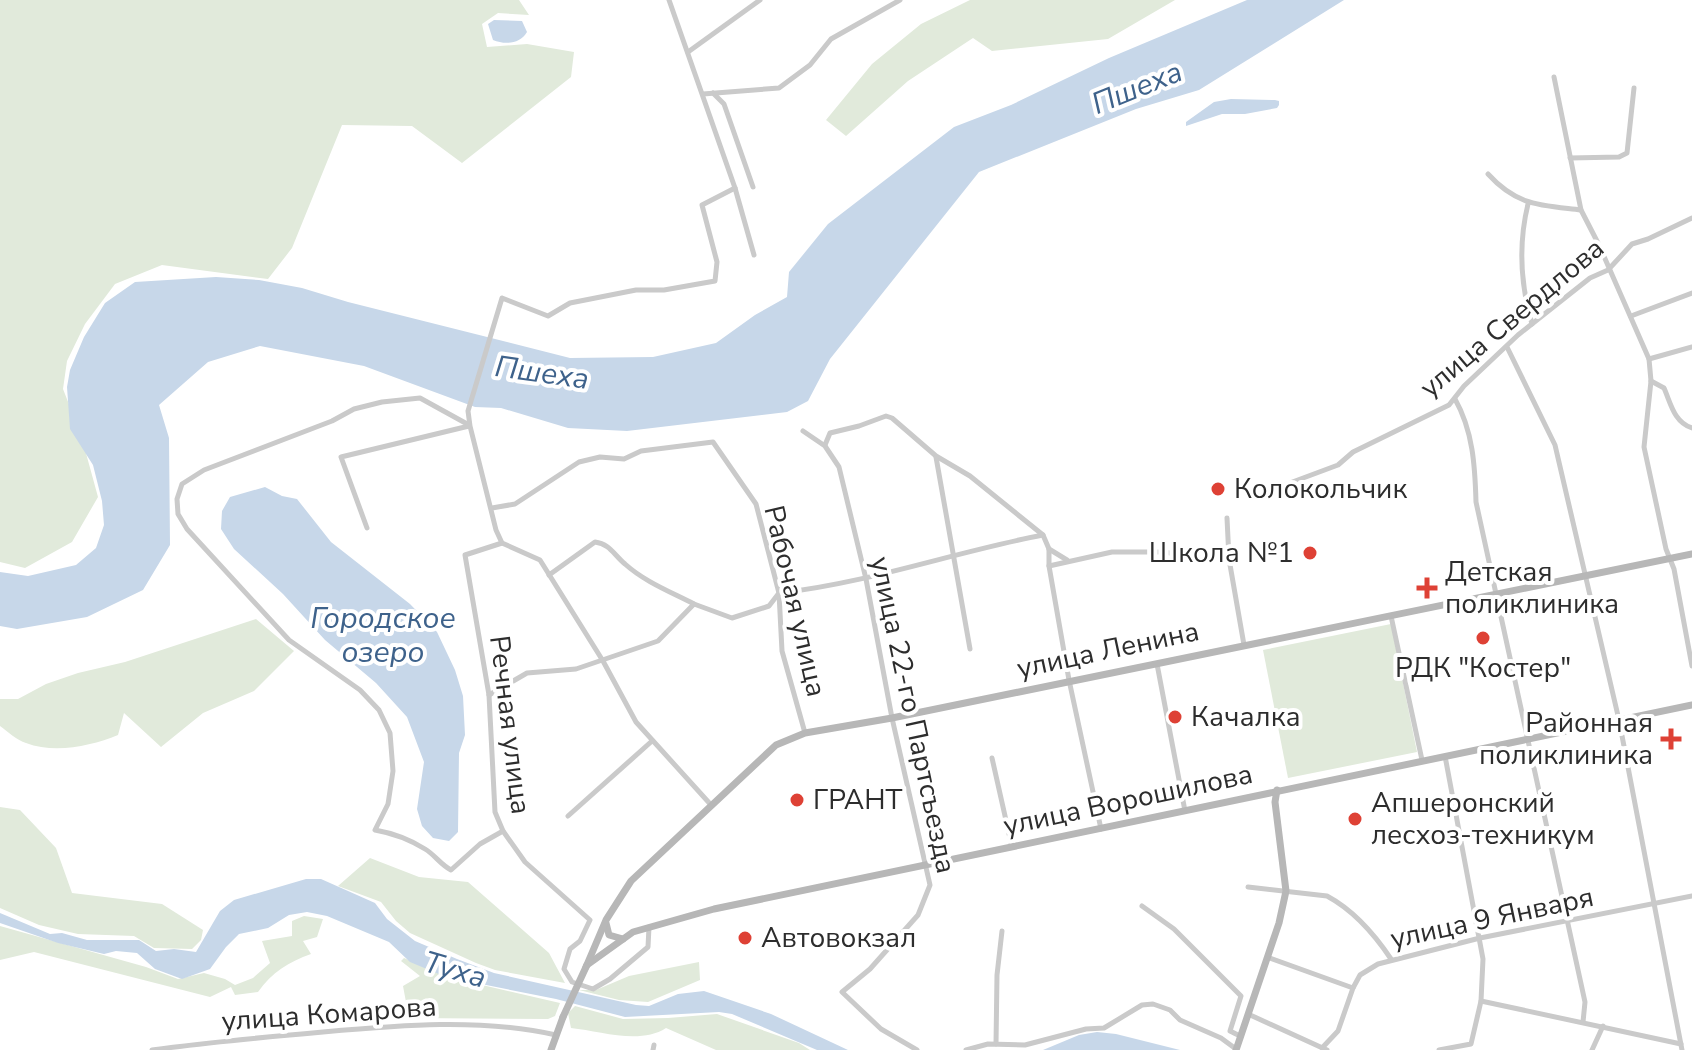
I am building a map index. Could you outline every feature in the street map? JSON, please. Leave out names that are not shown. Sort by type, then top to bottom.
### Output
[{"type":"main road","name":"улица Ленина","points":[[551,1050],[606,920],[631,881],[776,745],[805,733],[892,718],[1692,554]]},
{"type":"main road","name":"улица Ворошилова","points":[[586,967],[623,939],[649,926],[927,863],[1101,830],[1277,790],[1692,705]]},
{"type":"main road","points":[[1236,1050],[1279,923],[1286,891],[1275,802],[1277,790]]},
{"type":"main road","points":[[606,920],[609,935],[623,939]]},
{"type":"street","points":[[669,0],[735,188],[754,255]]},
{"type":"street","points":[[688,52],[760,0]]},
{"type":"street","points":[[703,94],[779,88],[810,65],[831,39],[900,0]]},
{"type":"street","points":[[1554,77],[1581,210],[1649,359],[1651,381],[1644,447],[1669,559],[1674,569],[1692,666]]},
{"type":"street","points":[[1570,158],[1619,157],[1627,153],[1634,88]]},
{"type":"street","points":[[713,93],[724,104],[753,187]]},
{"type":"street","points":[[1488,174],[1499,187],[1528,204],[1581,210]]},
{"type":"street","points":[[713,807],[636,722],[603,661],[540,560],[502,543],[468,411],[502,298],[548,316],[570,303],[636,290],[664,290],[715,281],[717,262],[702,205],[735,188]]},
{"type":"street","points":[[1528,204],[1520,260],[1532,324]]},
{"type":"street","name":"улица Свердлова","points":[[1271,490],[1338,465],[1353,452],[1449,405],[1464,386],[1532,324],[1590,278],[1608,270],[1632,244],[1692,218]]},
{"type":"street","points":[[1631,316],[1692,293]]},
{"type":"street","points":[[1481,1001],[1603,1026],[1681,1047],[1619,720],[1555,445],[1507,347]]},
{"type":"street","points":[[1649,359],[1692,347]]},
{"type":"street","points":[[1651,381],[1664,388],[1676,417],[1684,426],[1692,428]]},
{"type":"street","points":[[470,426],[420,398],[354,409],[332,421],[204,470],[182,484],[177,499],[178,514],[208,553],[289,640],[360,690],[379,710],[390,733],[393,771],[388,804],[375,830],[392,833],[424,848],[451,870],[480,844],[503,831]]},
{"type":"street","points":[[1455,399],[1463,412],[1470,436],[1476,502],[1585,1002],[1583,1022]]},
{"type":"street","points":[[825,446],[830,433],[886,416],[936,456],[970,476],[1043,535],[1049,549],[1049,566],[1069,680],[1101,830]]},
{"type":"street","points":[[367,528],[341,457],[470,426]]},
{"type":"street","name":"улица 22-го Партсъезда","points":[[803,431],[825,446],[839,467],[866,579],[892,718],[930,885],[918,915],[870,969],[842,992],[881,1029],[917,1050]]},
{"type":"street","name":"Рабочая улица","points":[[492,508],[515,504],[579,462],[600,457],[624,459],[641,451],[713,442],[756,504],[779,593],[782,651],[805,733]]},
{"type":"street","points":[[936,456],[970,649]]},
{"type":"street","points":[[1227,518],[1229,559],[1244,645]]},
{"type":"street","points":[[549,575],[595,542],[605,543],[626,565],[652,583],[694,604],[732,618],[769,606],[779,593],[866,579],[954,557],[980,547],[1043,535]]},
{"type":"street","name":"Речная улица","points":[[502,543],[465,555],[489,695],[495,812],[503,831],[525,862],[590,920],[580,941],[570,949],[564,969],[572,982],[593,989],[610,979],[648,947],[649,926]]},
{"type":"street","points":[[1049,549],[1068,560]]},
{"type":"street","points":[[1049,566],[1112,552],[1164,552],[1229,559]]},
{"type":"street","points":[[489,695],[527,673],[576,669],[658,641],[694,604]]},
{"type":"street","points":[[1390,615],[1422,760]]},
{"type":"street","points":[[1157,663],[1185,811]]},
{"type":"street","points":[[568,816],[652,741]]},
{"type":"street","points":[[1439,1050],[1471,1044],[1481,1001],[1483,959],[1445,755]]},
{"type":"street","points":[[992,758],[1012,848]]},
{"type":"street","points":[[1248,887],[1327,896],[1338,902],[1379,941],[1391,959]]},
{"type":"street","name":"улица 9 Января","points":[[1353,988],[1360,975],[1391,959],[1692,896]]},
{"type":"street","points":[[1142,906],[1174,929],[1241,996],[1230,1031],[1240,1036]]},
{"type":"street","points":[[996,1044],[997,975],[1002,931]]},
{"type":"street","points":[[1247,1013],[1324,1049],[1338,1031],[1353,988],[1267,957]]},
{"type":"street","points":[[966,1050],[988,1044],[1025,1045],[1086,1029],[1104,1028],[1142,1005],[1153,1004],[1221,1038],[1236,1050]]},
{"type":"street","name":"улица Комарова","points":[[152,1050],[386,1026],[475,1025],[556,1035]]},
{"type":"street","points":[[1592,1050],[1603,1026]]},
{"type":"green space","points":[[0,0],[519,0],[529,15],[498,13],[482,24],[487,47],[527,44],[574,52],[571,77],[462,163],[412,126],[342,125],[292,248],[268,279],[162,265],[115,284],[85,324],[67,361],[63,389],[81,435],[98,497],[72,542],[25,568],[0,562]]},
{"type":"green space","points":[[970,0],[1175,0],[1108,39],[992,51],[973,38],[908,81],[846,136],[826,120],[872,64],[921,24]]},
{"type":"green space","points":[[256,619],[294,651],[254,691],[203,713],[161,747],[124,713],[118,735],[73,747],[49,748],[26,743],[0,726],[0,699],[18,699],[46,684],[78,673],[125,662]]},
{"type":"green space","points":[[1391,624],[1417,752],[1288,778],[1263,650]]},
{"type":"green space","points":[[0,807],[20,810],[56,848],[72,893],[162,904],[203,930],[201,940],[192,949],[154,948],[134,936],[78,934],[39,925],[0,908]]},
{"type":"green space","points":[[370,858],[419,877],[468,882],[549,953],[565,983],[495,970],[476,963],[410,933],[381,902],[338,886]]},
{"type":"green space","points":[[304,916],[323,919],[317,937],[303,941],[311,954],[282,968],[258,992],[235,995],[231,987],[210,997],[34,952],[0,960],[0,926],[178,979],[204,973],[235,985],[253,978],[270,963],[262,941],[292,936],[292,921]]},
{"type":"green space","points":[[404,958],[448,977],[560,1003],[555,1016],[548,1019],[409,1018],[403,986],[420,976],[401,961]]},
{"type":"green space","points":[[699,962],[700,980],[648,1002],[619,1000],[579,990],[596,990],[629,976]]},
{"type":"green space","points":[[575,1006],[623,1019],[717,1014],[799,1043],[810,1050],[716,1050],[666,1028],[644,1036],[632,1036],[571,1028],[568,1013]]},
{"type":"water","name":"Пшеха","points":[[1247,0],[1344,0],[1199,90],[1136,109],[979,172],[830,359],[808,401],[787,412],[627,431],[568,428],[501,408],[475,407],[364,366],[260,346],[208,362],[159,405],[169,438],[170,545],[143,590],[87,617],[17,629],[0,626],[0,572],[28,576],[76,565],[96,548],[104,525],[102,501],[93,465],[70,429],[67,387],[70,370],[84,337],[105,303],[135,282],[216,277],[259,280],[302,288],[570,358],[653,357],[716,343],[787,297],[789,272],[828,224],[954,127],[1011,105],[1109,58]]},
{"type":"water","points":[[494,20],[522,21],[527,32],[512,42],[493,40],[488,24]]},
{"type":"water","points":[[1231,99],[1275,100],[1279,101],[1279,105],[1245,114],[1222,114],[1186,126],[1186,122],[1214,102]]},
{"type":"water","name":"Городское озеро","points":[[265,487],[282,496],[297,499],[331,542],[410,604],[437,632],[463,696],[465,735],[459,753],[458,832],[449,841],[433,838],[422,826],[417,809],[424,762],[407,717],[376,683],[325,640],[283,594],[234,549],[221,529],[222,511],[230,497]]},
{"type":"water","name":"Туха","points":[[306,879],[321,879],[375,903],[387,919],[415,941],[494,973],[636,1005],[649,1006],[678,994],[704,991],[771,1014],[848,1050],[817,1050],[732,1014],[625,1017],[556,999],[446,977],[410,962],[389,942],[327,916],[307,912],[289,915],[268,928],[239,934],[210,969],[182,979],[155,969],[137,953],[116,951],[104,954],[58,943],[0,923],[0,913],[50,934],[62,933],[87,940],[139,940],[156,951],[174,949],[196,952],[220,911],[234,900]]},
{"type":"water","points":[[1097,1032],[1180,1050],[1043,1050],[1079,1035]]},
{"type":"place","name":"Колокольчик","points":[[1218,489]]},
{"type":"place","name":"Школа №1","points":[[1310,553]]},
{"type":"place","name":"Детская поликлиника","points":[[1427,588]]},
{"type":"place","name":"РДК \"Костер\"","points":[[1483,638]]},
{"type":"place","name":"Качалка","points":[[1175,717]]},
{"type":"place","name":"Районная поликлиника","points":[[1671,739]]},
{"type":"place","name":"ГРАНТ","points":[[797,800]]},
{"type":"place","name":"Апшеронский лесхоз-техникум","points":[[1355,819]]},
{"type":"place","name":"Автовокзал","points":[[745,938]]}]
